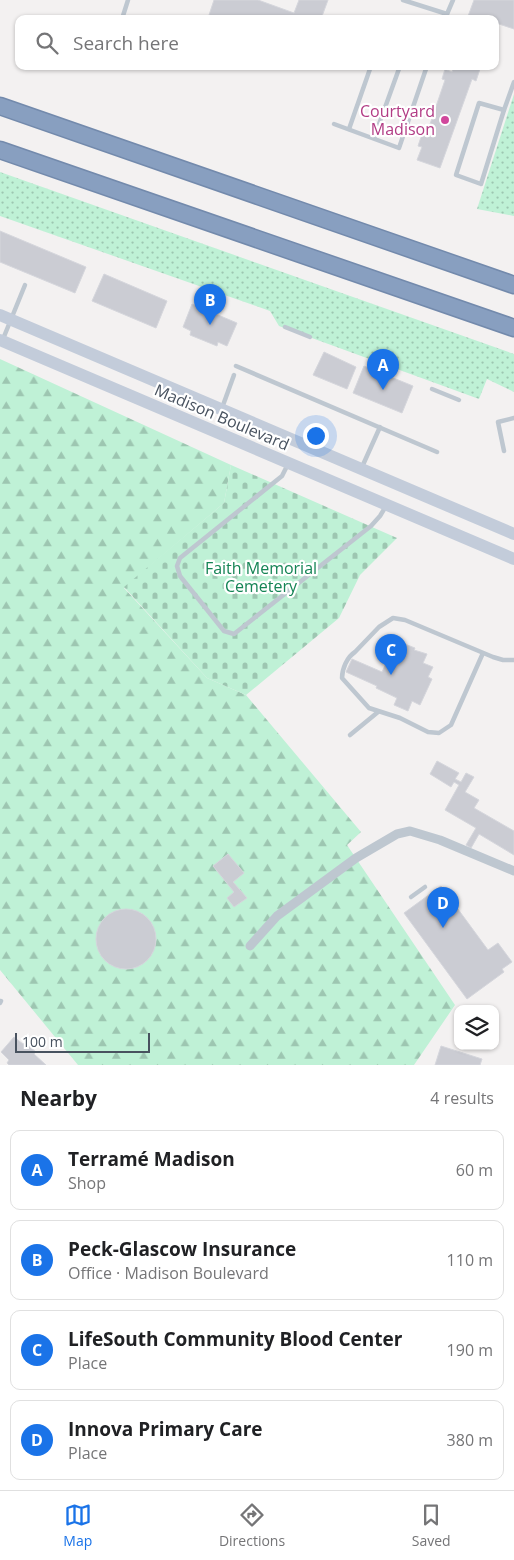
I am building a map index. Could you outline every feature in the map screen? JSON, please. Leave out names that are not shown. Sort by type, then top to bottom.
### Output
[{"type":"highway","points":[[0,106],[514,285]]},
{"type":"highway","points":[[0,150],[514,328]]},
{"type":"main road","name":"Madison Boulevard","points":[[6,317],[514,534]]},
{"type":"main road","name":"Madison Boulevard","points":[[1,340],[514,559]]},
{"type":"main road","points":[[435,525],[443,504]]},
{"type":"street","points":[[250,946],[277,916],[356,858],[397,834],[410,832],[440,840],[514,871]]},
{"type":"lane","points":[[123,15],[128,0]]},
{"type":"lane","points":[[403,0],[443,15]]},
{"type":"lane","points":[[446,15],[453,0]]},
{"type":"lane","points":[[349,129],[370,70]]},
{"type":"lane","points":[[374,138],[399,70]]},
{"type":"lane","points":[[334,124],[399,148],[426,70]]},
{"type":"lane","points":[[504,110],[479,103],[456,175],[482,184],[514,82]]},
{"type":"lane","points":[[1,340],[6,317],[25,285]]},
{"type":"lane","points":[[285,327],[310,337]]},
{"type":"lane","points":[[236,366],[437,452]]},
{"type":"lane","points":[[222,409],[234,375]]},
{"type":"lane","points":[[432,389],[459,400]]},
{"type":"lane","points":[[504,451],[498,422],[514,418]]},
{"type":"lane","points":[[361,469],[380,427]]},
{"type":"lane","points":[[288,462],[282,476],[180,558],[177,566],[180,576],[224,631],[234,634],[282,597],[371,526],[387,504]]},
{"type":"lane","points":[[483,653],[452,724],[439,733],[428,732],[400,718],[369,708],[342,678],[342,672],[350,655],[379,626],[393,618],[405,620],[503,660],[514,660]]},
{"type":"lane","points":[[350,735],[378,712]]},
{"type":"lane","points":[[411,896],[425,887]]},
{"type":"green space","points":[[514,94],[514,216],[477,209]]},
{"type":"green space","points":[[0,172],[514,354],[514,392],[487,379],[479,399],[279,326],[270,311],[0,216]]},
{"type":"green space","points":[[0,359],[231,465],[224,503],[124,588],[207,678],[246,695],[361,832],[347,845],[455,1005],[414,1065],[78,1065],[0,970]]},
{"type":"green space","name":"Faith Memorial Cemetery","points":[[231,465],[397,538],[360,575],[339,618],[246,695],[207,678],[124,587],[224,503]]},
{"type":"building","points":[[214,0],[258,0],[294,13],[299,0],[328,0],[322,15],[209,15]]},
{"type":"building","points":[[474,0],[514,0],[514,29],[499,24],[499,15],[468,15]]},
{"type":"building","points":[[445,70],[452,72],[453,70],[480,70],[476,81],[472,79],[440,168],[417,160],[422,147],[418,146],[424,128],[428,130],[445,80],[442,79]]},
{"type":"building","points":[[0,231],[86,267],[75,293],[0,262]]},
{"type":"building","points":[[104,274],[167,301],[156,328],[92,301]]},
{"type":"building","points":[[192,304],[237,323],[227,346],[218,342],[217,346],[190,335],[191,331],[183,327]]},
{"type":"building","points":[[324,352],[356,367],[347,389],[313,375]]},
{"type":"building","points":[[364,366],[413,386],[402,413],[353,393]]},
{"type":"building","points":[[395,643],[400,646],[402,643],[415,648],[414,650],[427,654],[423,663],[433,667],[428,677],[432,679],[420,705],[412,701],[408,711],[394,705],[397,698],[376,688],[377,686],[346,672],[352,659],[382,672],[388,659],[385,658],[390,648],[393,649]]},
{"type":"building","points":[[437,761],[459,773],[455,779],[461,782],[466,773],[474,777],[465,792],[479,800],[474,808],[514,831],[514,855],[479,834],[471,848],[466,845],[476,828],[445,810],[459,785],[454,782],[451,787],[430,774]]},
{"type":"building","points":[[228,854],[244,873],[233,882],[247,898],[234,907],[227,898],[234,892],[213,866]]},
{"type":"building","points":[[441,886],[488,950],[498,943],[512,962],[502,969],[504,972],[467,999],[404,913]]},
{"type":"building","points":[[126,909],[143,914],[151,922],[156,939],[151,956],[143,964],[126,969],[109,964],[101,956],[96,939],[101,922],[109,914]]},
{"type":"building","points":[[14,1037],[36,1052],[34,1054],[46,1065],[9,1065],[7,1063],[9,1060],[1,1052]]},
{"type":"building","points":[[441,1046],[482,1059],[480,1065],[435,1065]]},
{"type":"place","name":"Courtyard Madison","points":[[445,120]]},
{"type":"place","name":"Peck-Glascow Insurance","points":[[210,325]]},
{"type":"place","name":"Terramé Madison","points":[[383,390]]},
{"type":"place","name":"LifeSouth Community Blood Center","points":[[391,675]]},
{"type":"place","name":"Innova Primary Care","points":[[443,928]]}]
